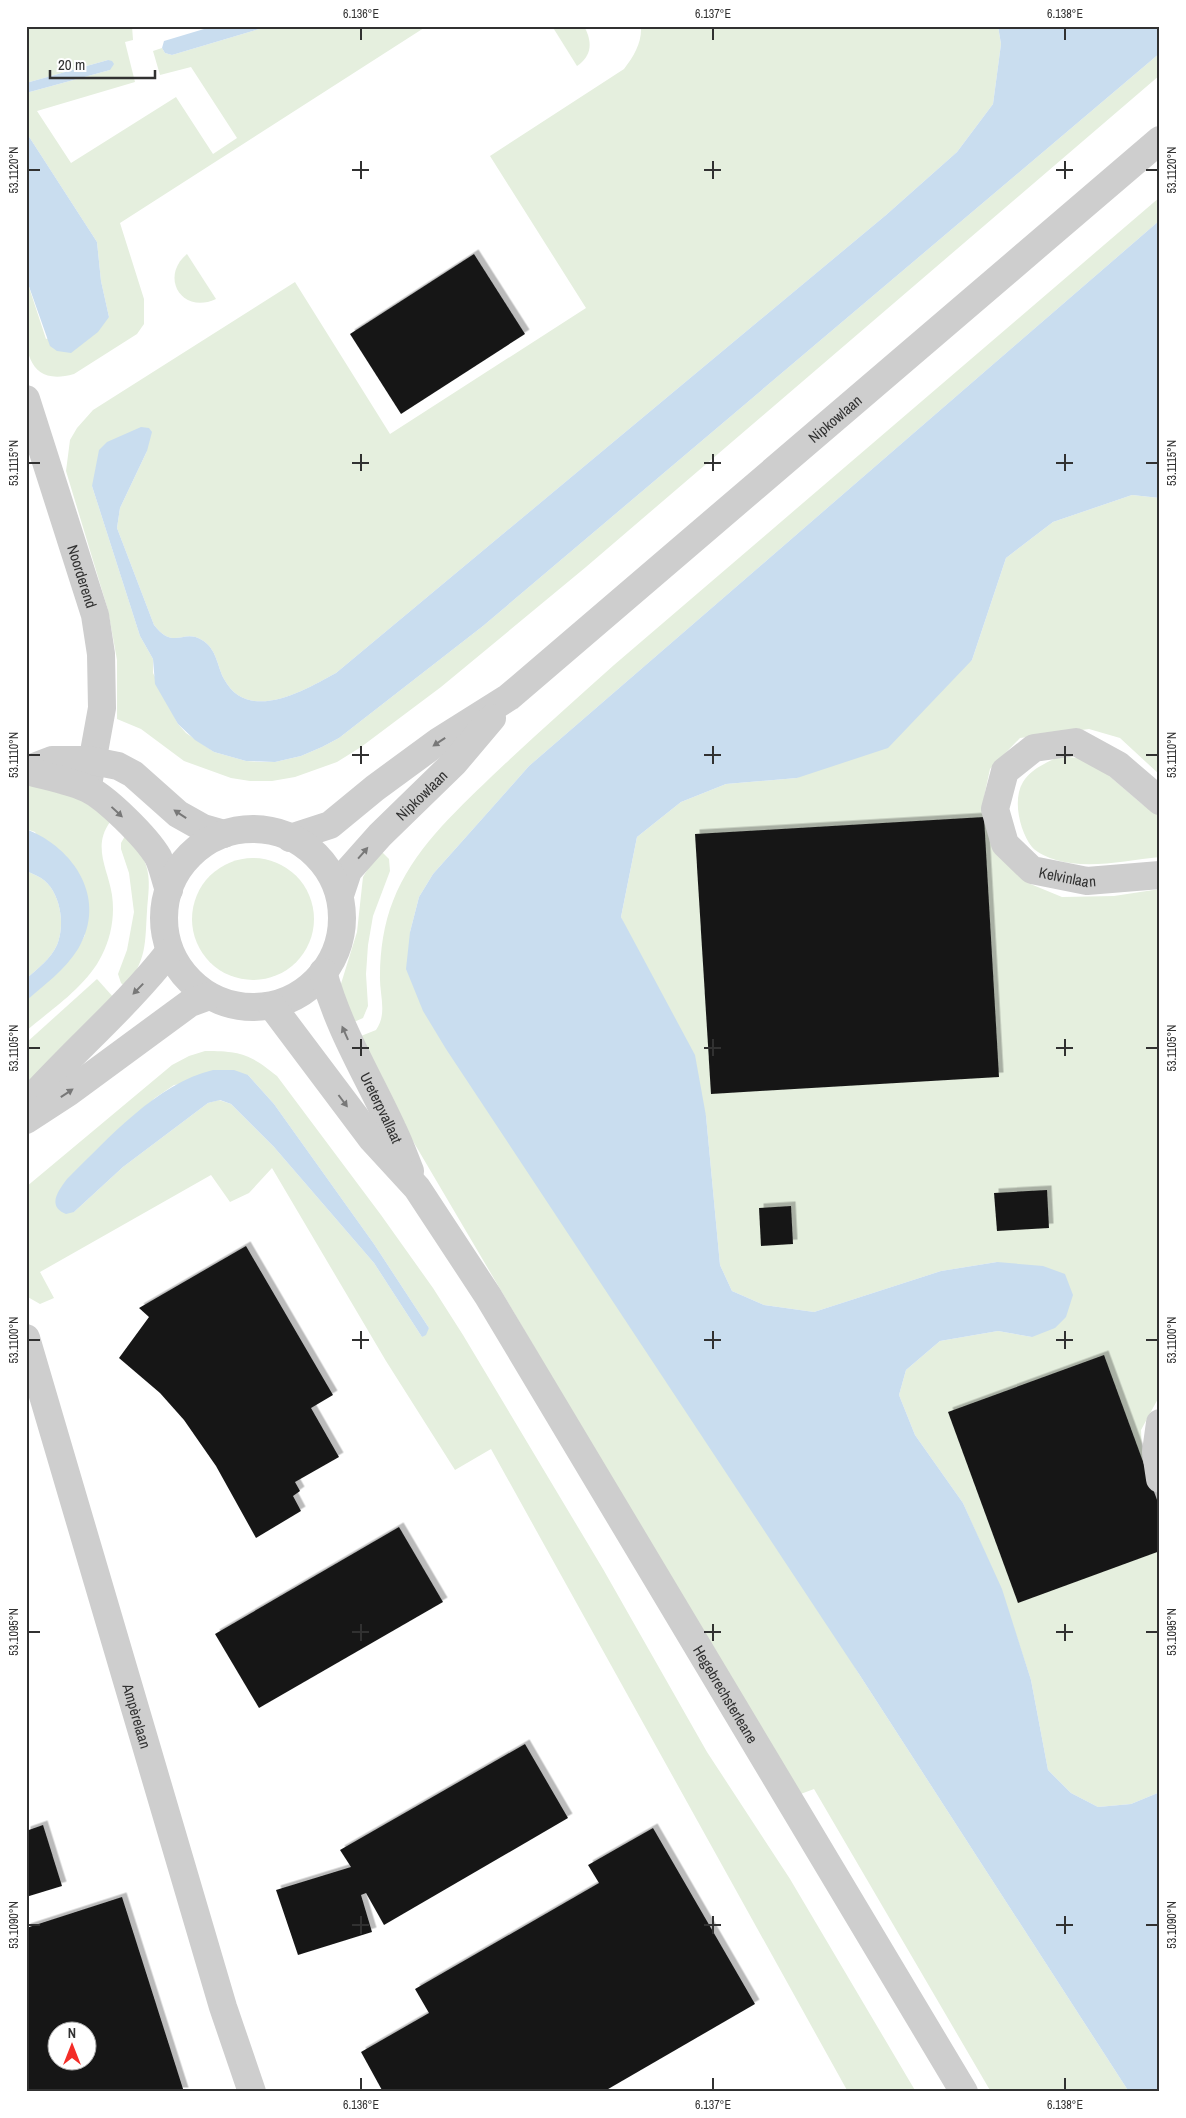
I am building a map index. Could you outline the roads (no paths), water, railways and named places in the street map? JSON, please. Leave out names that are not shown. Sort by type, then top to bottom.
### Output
[{"type":"street","name":"Nipkowlaan","points":[[290,838],[330,825],[375,788],[440,741],[510,697],[1160,140]]},
{"type":"street","name":"Noorderend","points":[[26,398],[94,615],[101,654],[102,708],[88,789]]},
{"type":"street","name":"Nipkowlaan","points":[[340,895],[348,871],[380,835],[454,763],[510,697]]},
{"type":"street","name":"Kelvinlaan","points":[[1160,801],[1118,765],[1076,742],[1034,748],[1005,771],[995,810],[1005,844],[1032,870],[1087,881],[1160,875]]},
{"type":"street","points":[[26,770],[52,760],[93,761],[118,766],[133,774],[178,814],[203,828],[224,834]]},
{"type":"street","points":[[26,770],[88,789],[103,800],[149,845],[158,858],[169,890]]},
{"type":"street","points":[[254,829],[273,832],[290,838],[322,860],[334,878],[340,895],[343,919],[338,945],[323,972],[300,995],[272,1006],[233,1005],[209,996],[186,978],[169,952],[163,926],[165,905],[179,867],[192,852],[206,842],[224,834],[254,829]]},
{"type":"street","points":[[26,1104],[55,1072],[149,978],[169,952]]},
{"type":"street","name":"Ureterpvallaat","points":[[323,972],[331,1002],[346,1037],[393,1129],[417,1188]]},
{"type":"street","points":[[26,1120],[69,1092],[190,1003],[209,996]]},
{"type":"street","name":"Ureterpvallaat","points":[[272,1006],[362,1125],[417,1188],[488,1296]]},
{"type":"street","name":"Hegebrechsterleane","points":[[488,1296],[964,2092]]},
{"type":"street","name":"Ampèrelaan","points":[[26,1338],[220,1997],[252,2092]]},
{"type":"street","points":[[1160,1423],[1156,1452],[1160,1479]]},
{"type":"water","points":[[214,26],[269,26],[172,55],[165,53],[162,48],[164,41]]},
{"type":"water","points":[[998,26],[1160,26],[1160,53],[483,626],[339,738],[301,756],[275,762],[246,761],[214,752],[195,740],[178,724],[155,684],[153,659],[140,636],[92,486],[99,450],[107,442],[141,427],[149,428],[152,432],[147,451],[120,508],[117,528],[154,625],[167,637],[189,636],[202,640],[214,653],[224,679],[234,692],[247,699],[262,701],[277,699],[309,687],[336,673],[886,215],[957,152],[993,104],[1001,44]]},
{"type":"water","points":[[108,60],[114,64],[110,70],[26,93],[26,83]]},
{"type":"water","points":[[26,132],[97,242],[101,281],[109,317],[98,332],[71,353],[57,351],[50,346],[26,278]]},
{"type":"water","points":[[1160,220],[1160,498],[1132,495],[1053,522],[1006,558],[972,660],[888,748],[797,778],[726,784],[681,802],[637,837],[621,917],[695,1055],[706,1116],[720,1265],[732,1291],[764,1305],[814,1312],[941,1271],[997,1262],[1043,1266],[1065,1274],[1073,1295],[1066,1317],[1055,1328],[1032,1337],[998,1331],[940,1341],[906,1370],[899,1395],[915,1435],[963,1503],[1002,1589],[1031,1680],[1048,1770],[1071,1793],[1098,1807],[1131,1804],[1160,1792],[1160,2092],[1129,2092],[859,1674],[446,1049],[423,1011],[406,969],[410,932],[419,897],[433,874],[529,766]]},
{"type":"water","points":[[26,829],[44,838],[72,862],[82,878],[88,895],[89,912],[86,931],[73,957],[54,977],[26,1001],[26,979],[43,964],[57,945],[60,937],[61,918],[57,899],[48,883],[26,871]]},
{"type":"water","points":[[213,1070],[234,1070],[248,1075],[274,1104],[374,1244],[429,1328],[426,1335],[422,1337],[374,1263],[274,1147],[231,1104],[220,1100],[208,1103],[123,1167],[74,1212],[66,1214],[60,1211],[55,1202],[58,1193],[67,1179],[116,1130],[134,1114],[172,1087],[192,1077]]}]
